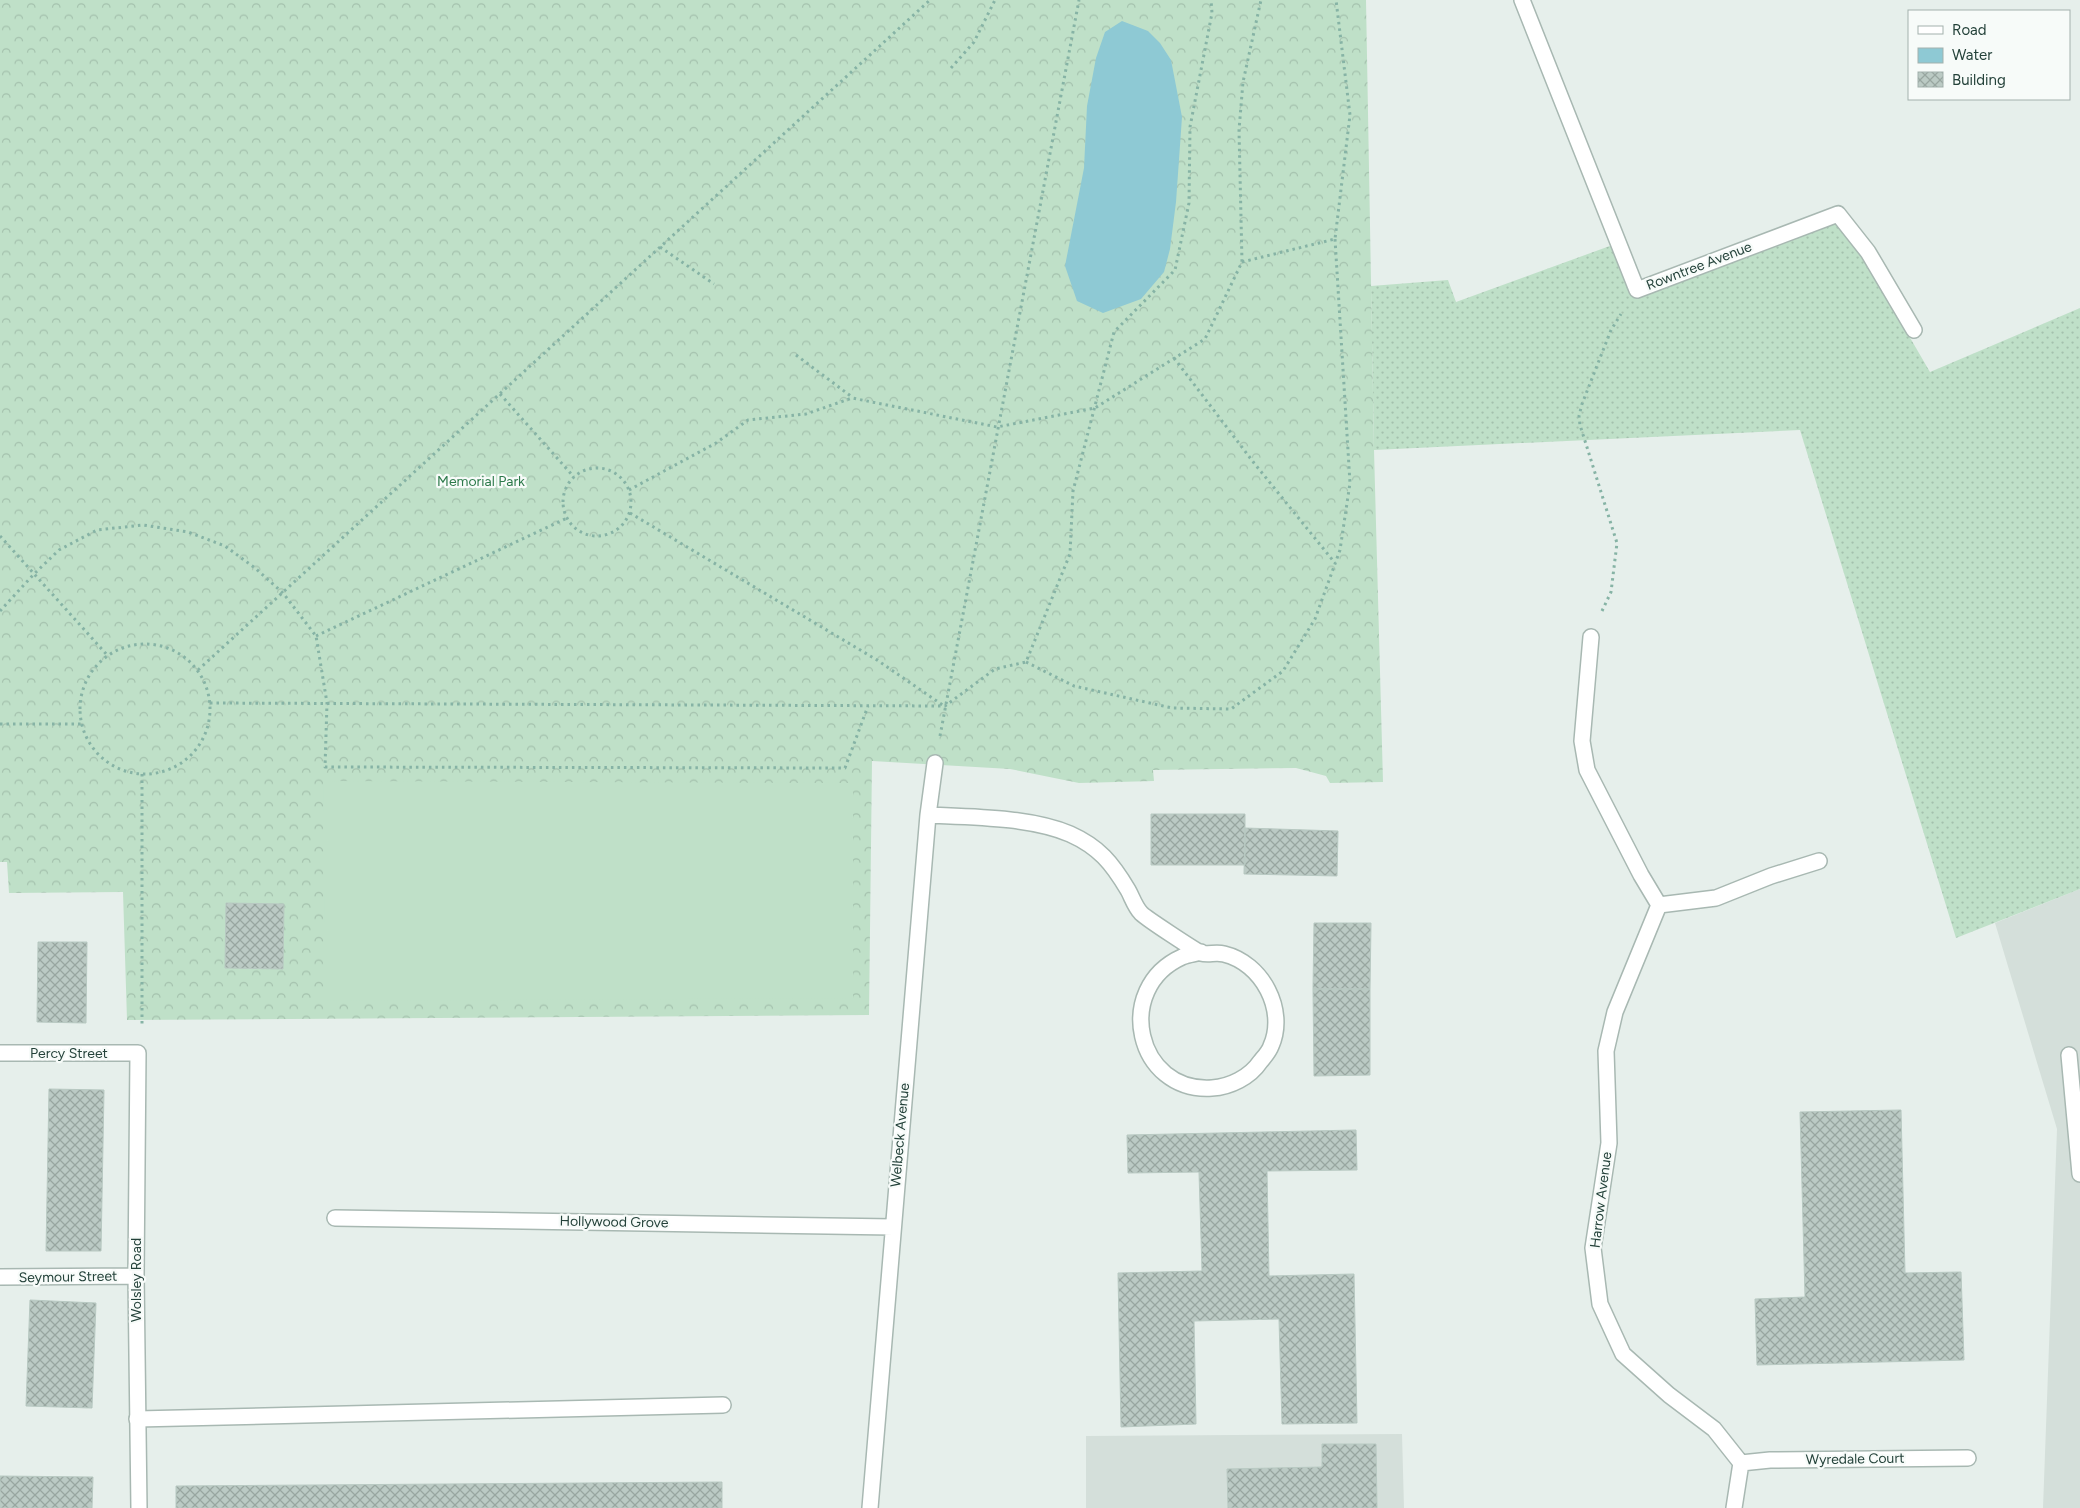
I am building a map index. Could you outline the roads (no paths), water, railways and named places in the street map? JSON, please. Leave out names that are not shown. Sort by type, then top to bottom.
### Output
[{"type":"street","name":"Rowntree Avenue","points":[[1522,0],[1637,290],[1838,214],[1868,252],[1914,330]]},
{"type":"street","points":[[1592,637],[1582,741],[1587,770],[1641,875],[1659,905],[1716,898],[1771,876],[1819,861]]},
{"type":"street","name":"Welbeck Avenue","points":[[870,1508],[928,815],[936,764]]},
{"type":"street","points":[[928,815],[983,817],[1037,825],[1068,834],[1095,847],[1114,866],[1141,914],[1200,952],[1224,954],[1246,964],[1263,980],[1273,1000],[1276,1023],[1271,1046],[1256,1068],[1237,1082],[1212,1088],[1189,1086],[1167,1076],[1149,1056],[1140,1034],[1140,1010],[1148,987],[1163,969],[1183,956],[1200,952]]},
{"type":"street","name":"Harrow Avenue","points":[[1659,905],[1644,938],[1632,975],[1615,1012],[1606,1051],[1609,1143],[1594,1248],[1600,1304],[1623,1354],[1669,1394],[1714,1429],[1741,1463]]},
{"type":"street","name":"Percy Street","points":[[0,1053],[138,1053]]},
{"type":"street","name":"Wolsley Road","points":[[138,1053],[136,1276],[139,1508]]},
{"type":"street","points":[[2069,1055],[2080,1174]]},
{"type":"street","name":"Hollywood Grove","points":[[335,1218],[893,1226]]},
{"type":"street","name":"Seymour Street","points":[[0,1277],[136,1276]]},
{"type":"street","points":[[137,1420],[722,1405]]},
{"type":"street","name":"Wyredale Court","points":[[1741,1463],[1770,1460],[1968,1458]]},
{"type":"street","points":[[1734,1508],[1741,1463]]},
{"type":"water","points":[[1122,21],[1148,31],[1160,43],[1171,60],[1182,117],[1176,202],[1170,249],[1164,272],[1141,299],[1103,313],[1077,301],[1065,266],[1084,168],[1087,106],[1096,58],[1105,32]]},
{"type":"park label","name":"Memorial Park","points":[[481,481]]}]
